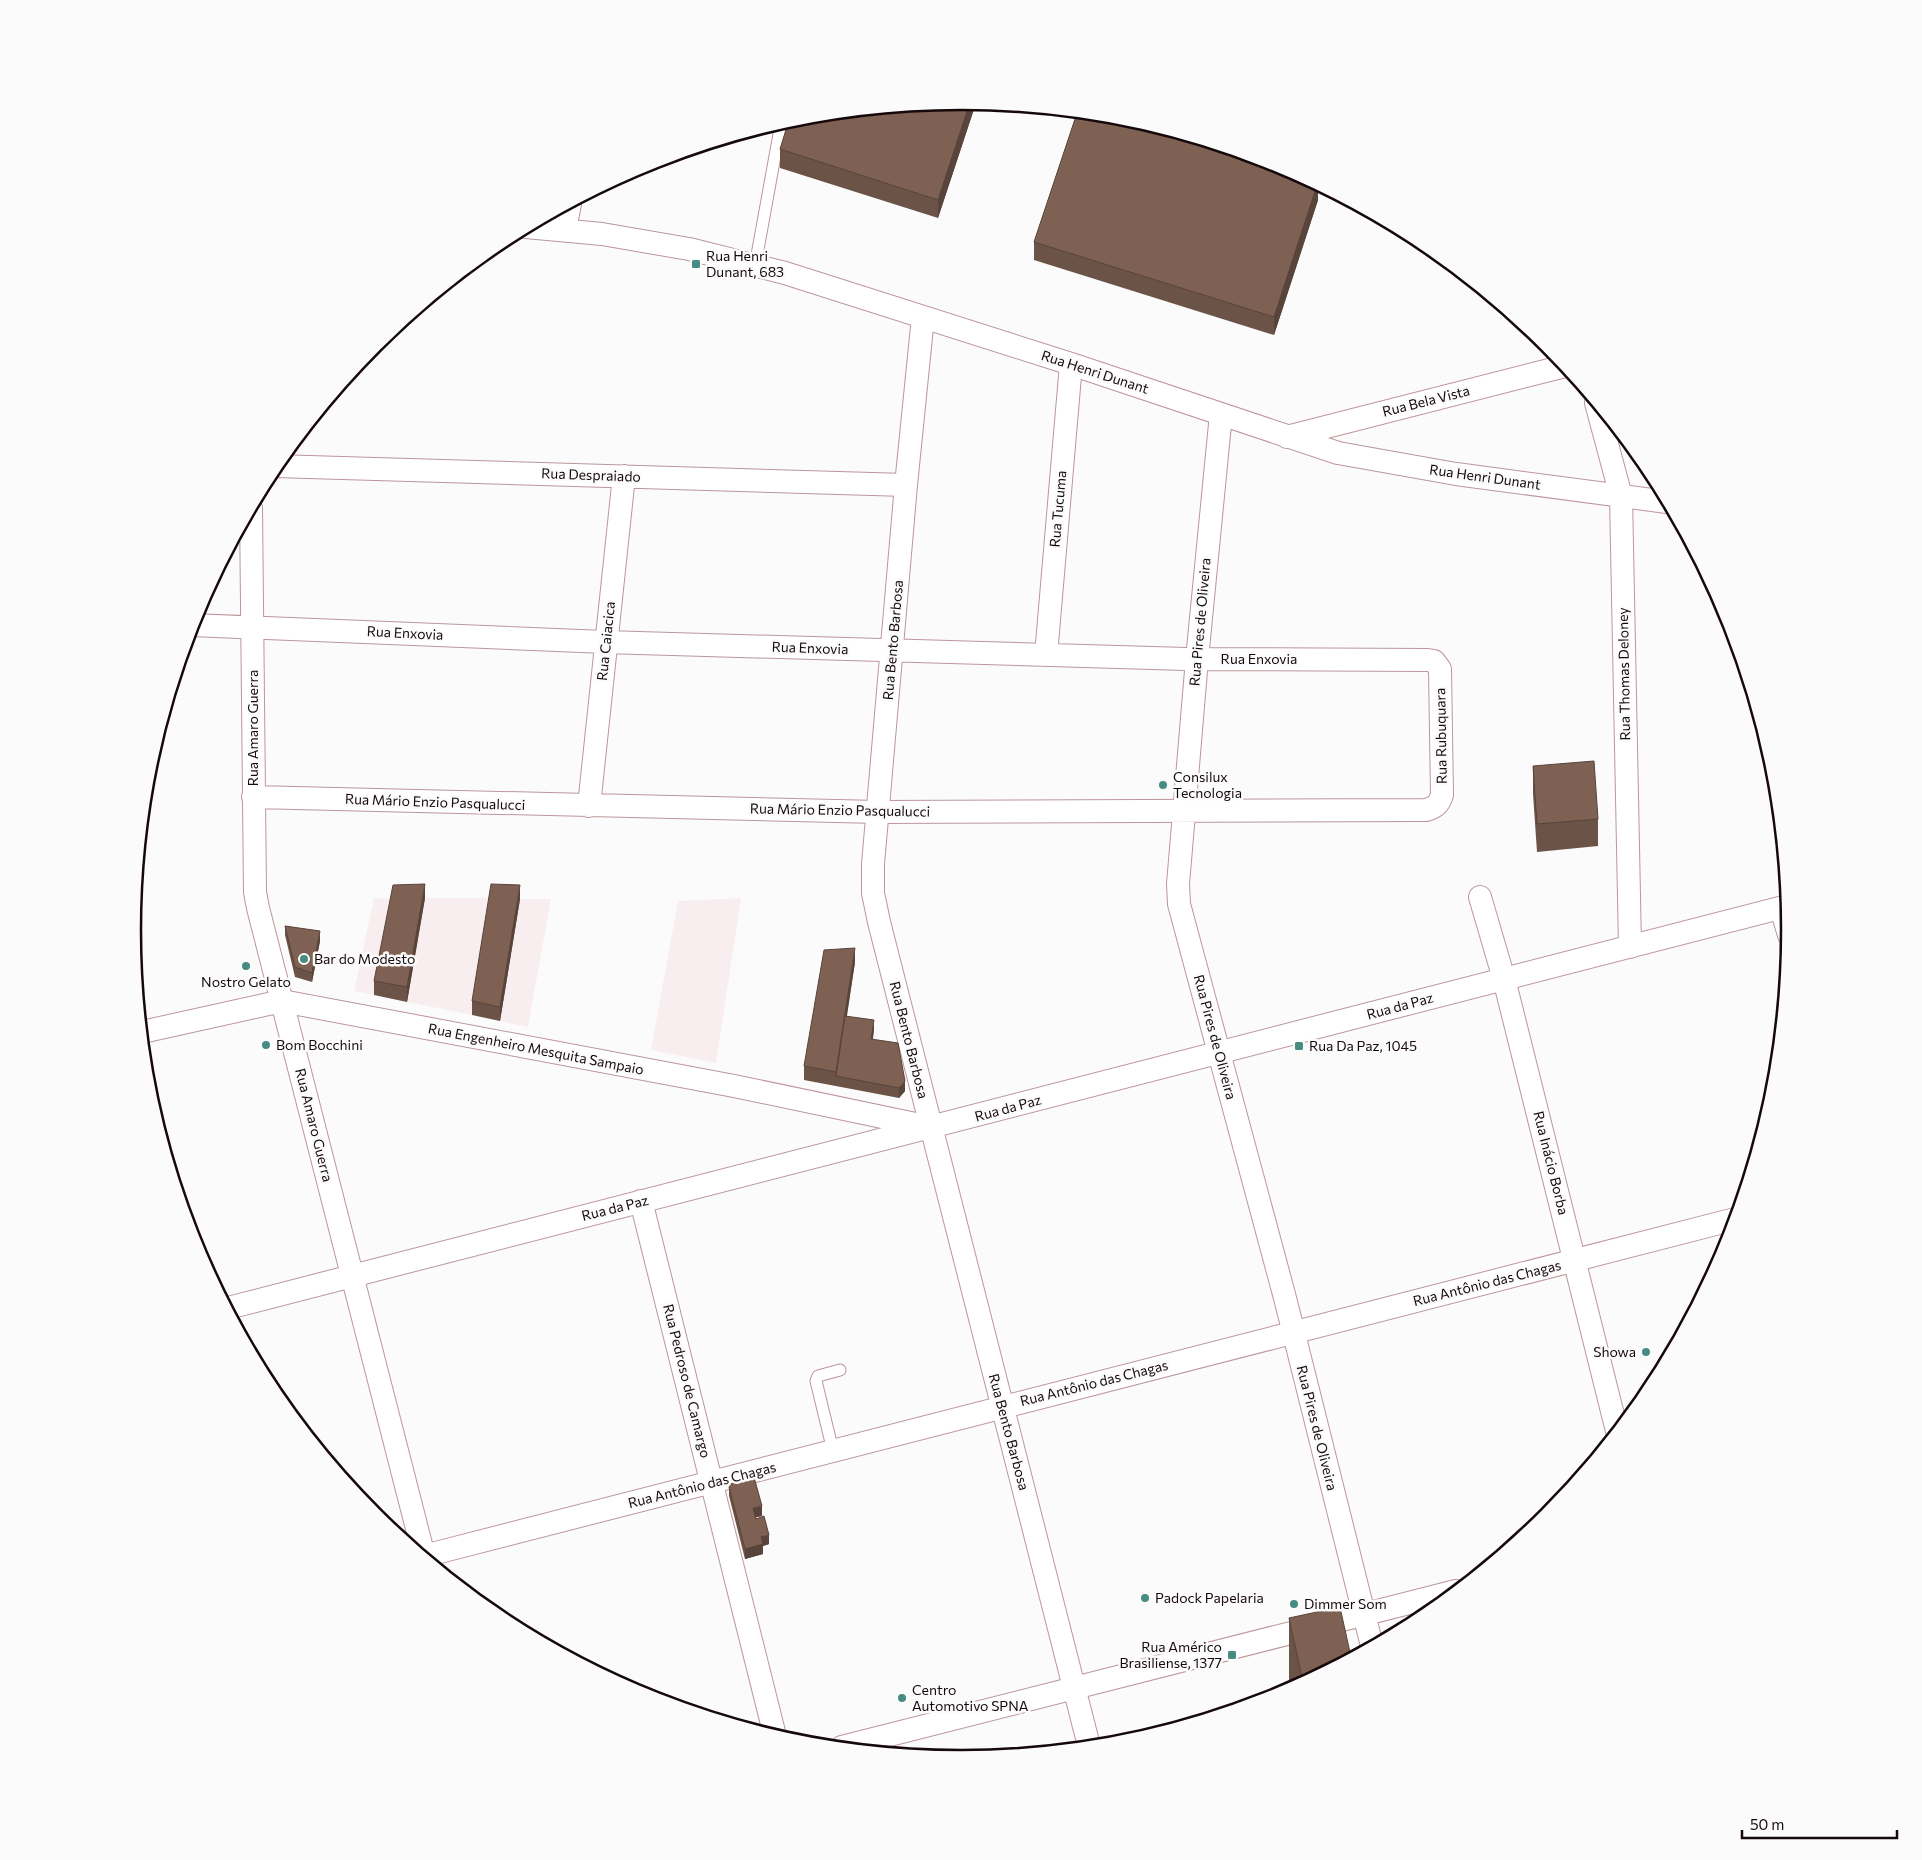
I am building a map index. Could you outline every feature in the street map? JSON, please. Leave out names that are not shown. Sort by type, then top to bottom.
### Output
[{"type":"street","points":[[565,230],[569,211]]},
{"type":"street","name":"Rua Henri Dunant","points":[[538,228],[602,234],[689,249],[785,273],[1071,364],[1338,453],[1456,474],[1659,501]]},
{"type":"street","name":"Rua Bento Barbosa","points":[[923,317],[906,485],[873,864],[873,892],[931,1128],[1088,1740]]},
{"type":"street","name":"Rua Tucuma","points":[[1046,654],[1071,364]]},
{"type":"street","name":"Rua Bela Vista","points":[[1287,436],[1558,368]]},
{"type":"street","name":"Rua Pires de Oliveira","points":[[1221,414],[1196,659],[1178,884],[1179,904],[1293,1332],[1371,1640]]},
{"type":"street","name":"Rua Thomas Deloney","points":[[1599,415],[1621,496],[1630,948]]},
{"type":"street","name":"Rua Despraiado","points":[[285,466],[906,485]]},
{"type":"street","name":"Rua Caiacica","points":[[589,806],[624,476]]},
{"type":"street","name":"Rua Amaro Guerra","points":[[251,520],[255,892],[422,1549]]},
{"type":"street","name":"Rua Enxovia","points":[[200,625],[605,642],[1196,659],[1428,660]]},
{"type":"street","name":"Rua Rubuquara","points":[[1426,810],[1435,808],[1440,802],[1442,795],[1440,668],[1434,661],[1428,660]]},
{"type":"street","name":"Rua Mário Enzio Pasqualucci","points":[[254,797],[878,812],[1426,810]]},
{"type":"street","name":"Rua Inácio Borba","points":[[1480,897],[1504,979],[1615,1424]]},
{"type":"street","name":"Rua da Paz","points":[[233,1307],[1780,908]]},
{"type":"street","name":"Rua Engenheiro Mesquita Sampaio","points":[[147,1031],[282,1001],[734,1086],[931,1128]]},
{"type":"street","name":"Rua Pedroso de Camargo","points":[[641,1201],[774,1728]]},
{"type":"street","name":"Rua Antônio das Chagas","points":[[429,1555],[1727,1221]]},
{"type":"street","points":[[857,1743],[1441,1595]]},
{"type":"lane","points":[[755,266],[779,131]]},
{"type":"lane","points":[[833,1451],[816,1382],[818,1376],[840,1370]]},
{"type":"shaded area","points":[[374,898],[393,899],[374,995],[354,991]]},
{"type":"shaded area","points":[[425,898],[491,898],[472,1015],[407,1002]]},
{"type":"shaded area","points":[[741,898],[716,1063],[651,1050],[678,901]]},
{"type":"shaded area","points":[[520,899],[551,899],[528,1027],[500,1021]]},
{"type":"building","points":[[967,110],[938,200],[780,149],[786,129],[801,126],[854,117],[907,112]]},
{"type":"building","points":[[1075,118],[1173,138],[1275,172],[1315,191],[1274,317],[1034,242]]},
{"type":"building","points":[[1594,761],[1598,819],[1537,824],[1533,766]]},
{"type":"building","points":[[425,884],[407,987],[374,981],[393,885]]},
{"type":"building","points":[[491,884],[520,885],[500,1007],[472,1001]]},
{"type":"building","name":"Bar do Modesto","points":[[285,926],[320,931],[312,973],[295,967]]},
{"type":"building","points":[[855,948],[836,1072],[804,1066],[824,950]]},
{"type":"building","points":[[845,1016],[874,1020],[871,1039],[898,1043],[905,1081],[899,1088],[836,1076]]},
{"type":"building","points":[[754,1477],[762,1506],[753,1508],[756,1519],[764,1516],[769,1535],[761,1537],[763,1544],[745,1549],[729,1487],[732,1483]]},
{"type":"building","points":[[1340,1607],[1350,1651],[1302,1676],[1289,1618]]},
{"type":"place","name":"Rua Henri Dunant, 683","points":[[696,264]]},
{"type":"place","name":"Consilux Tecnologia","points":[[1163,785]]},
{"type":"place","name":"Bar do Modesto","points":[[304,959]]},
{"type":"place","name":"Nostro Gelato","points":[[246,966]]},
{"type":"place","name":"Bom Bocchini","points":[[266,1045]]},
{"type":"place","name":"Rua Da Paz, 1045","points":[[1299,1046]]},
{"type":"place","name":"Showa","points":[[1646,1352]]},
{"type":"place","name":"Padock Papelaria","points":[[1145,1598]]},
{"type":"place","name":"Dimmer Som","points":[[1294,1604]]},
{"type":"place","name":"Rua Américo Brasiliense, 1377","points":[[1232,1655]]},
{"type":"place","name":"Centro Automotivo SPNA","points":[[902,1698]]}]
